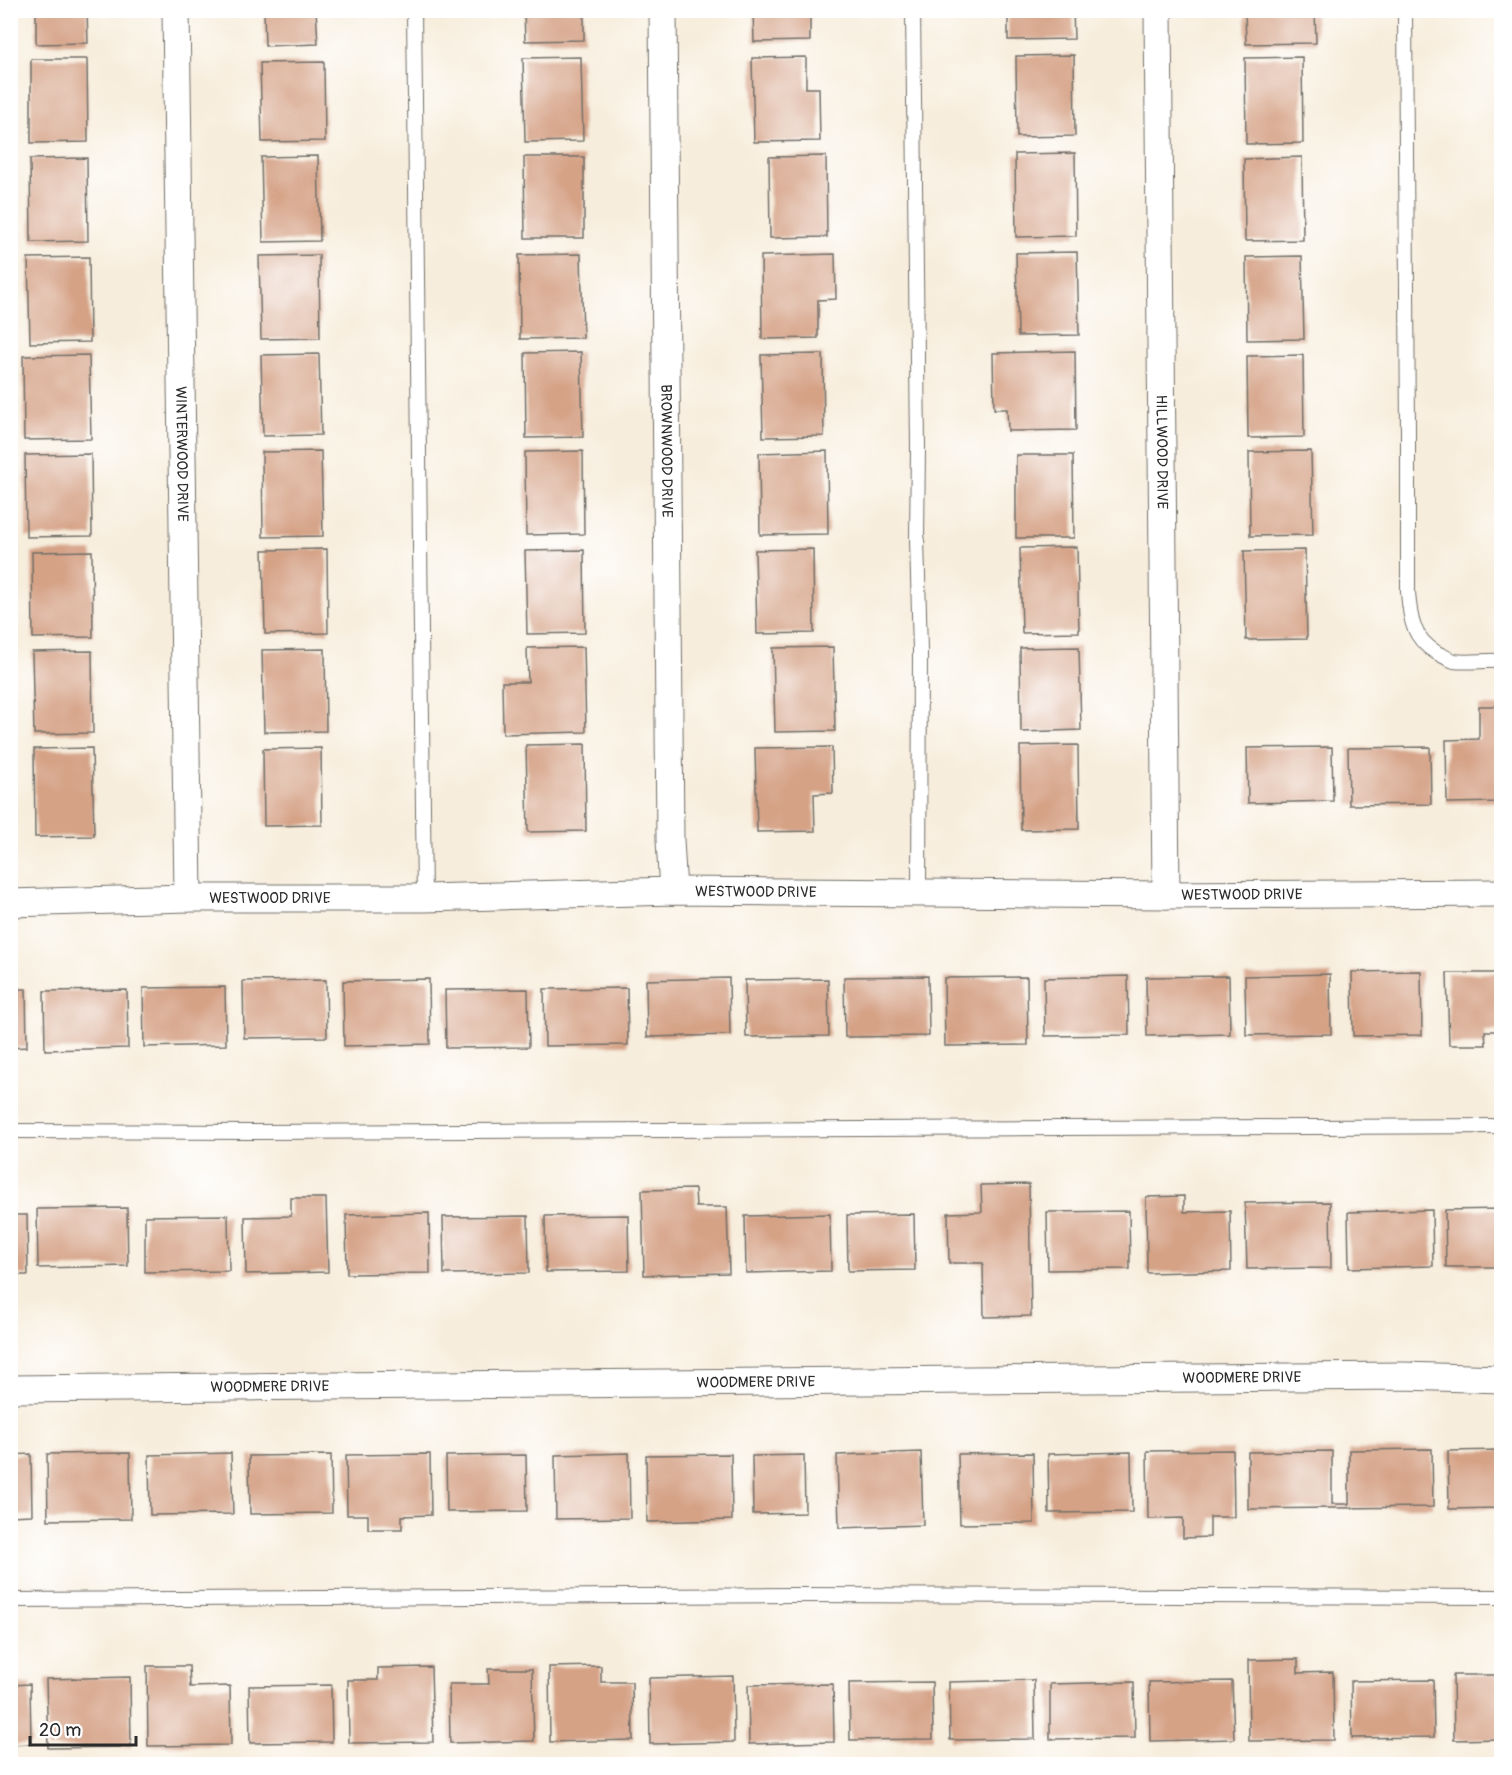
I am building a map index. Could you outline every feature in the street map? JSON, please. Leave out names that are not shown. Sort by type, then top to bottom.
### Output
[{"type":"street","name":"WINTERWOOD DRIVE","points":[[176,10],[188,898]]},
{"type":"street","name":"BROWNWOOD DRIVE","points":[[663,10],[670,817],[673,891]]},
{"type":"street","name":"HILLWOOD DRIVE","points":[[1158,10],[1166,895]]},
{"type":"street","name":"WESTWOOD DRIVE","points":[[10,903],[188,898],[424,898],[673,891],[1166,895],[1502,893]]},
{"type":"street","name":"WOODMERE DRIVE","points":[[10,1389],[1403,1376],[1502,1378]]},
{"type":"lane","points":[[414,10],[424,898]]},
{"type":"lane","points":[[914,10],[917,539],[920,651],[919,893]]},
{"type":"lane","points":[[1405,10],[1409,609],[1417,634],[1424,644],[1442,656],[1454,660],[1502,661]]},
{"type":"lane","points":[[10,1131],[266,1132],[1502,1126]]},
{"type":"lane","points":[[10,1600],[793,1595],[1502,1598]]},
{"type":"building","points":[[36,10],[87,10],[88,43],[36,44]]},
{"type":"building","points":[[264,10],[316,10],[318,44],[265,46]]},
{"type":"building","points":[[524,10],[584,10],[584,40],[525,41]]},
{"type":"building","points":[[753,10],[810,10],[810,41],[754,42]]},
{"type":"building","points":[[1008,10],[1073,10],[1074,39],[1008,40]]},
{"type":"building","points":[[1245,10],[1315,10],[1316,43],[1246,44]]},
{"type":"building","points":[[1074,55],[1075,136],[1017,137],[1016,56]]},
{"type":"building","points":[[581,57],[583,141],[525,142],[523,58]]},
{"type":"building","points":[[806,57],[806,88],[819,88],[820,141],[754,142],[752,58]]},
{"type":"building","points":[[1302,57],[1303,143],[1246,144],[1245,58]]},
{"type":"building","points":[[31,59],[87,59],[88,142],[31,143]]},
{"type":"building","points":[[324,62],[325,141],[262,142],[260,63]]},
{"type":"building","points":[[1075,153],[1076,236],[1016,237],[1015,154]]},
{"type":"building","points":[[318,156],[320,241],[263,242],[261,157]]},
{"type":"building","points":[[826,156],[827,237],[770,238],[769,157]]},
{"type":"building","points":[[524,157],[584,157],[584,238],[525,238]]},
{"type":"building","points":[[1302,157],[1303,240],[1245,241],[1244,159]]},
{"type":"building","points":[[87,158],[88,241],[31,242],[30,159]]},
{"type":"building","points":[[1077,252],[1079,335],[1018,336],[1016,253]]},
{"type":"building","points":[[581,254],[583,338],[520,339],[519,255]]},
{"type":"building","points":[[835,254],[836,299],[818,300],[818,338],[762,339],[761,256]]},
{"type":"building","points":[[319,255],[320,338],[261,339],[259,256]]},
{"type":"building","points":[[1302,256],[1304,339],[1247,340],[1246,257]]},
{"type":"building","points":[[89,257],[90,342],[30,343],[28,258]]},
{"type":"building","points":[[1075,351],[1076,430],[1008,431],[1007,409],[994,409],[993,353]]},
{"type":"building","points":[[581,352],[583,437],[526,438],[525,353]]},
{"type":"building","points":[[319,354],[321,435],[263,436],[261,355]]},
{"type":"building","points":[[823,354],[824,436],[763,437],[761,355]]},
{"type":"building","points":[[89,355],[91,439],[24,440],[23,356]]},
{"type":"building","points":[[1303,355],[1304,437],[1248,438],[1247,356]]},
{"type":"building","points":[[321,451],[323,536],[263,537],[262,452]]},
{"type":"building","points":[[583,451],[584,534],[526,535],[525,452]]},
{"type":"building","points":[[827,451],[828,534],[760,535],[759,453]]},
{"type":"building","points":[[1311,451],[1313,535],[1250,536],[1249,452]]},
{"type":"building","points":[[91,454],[92,536],[26,537],[25,455]]},
{"type":"building","points":[[1016,455],[1073,455],[1074,538],[1016,538]]},
{"type":"building","points":[[1077,547],[1079,632],[1022,633],[1020,548]]},
{"type":"building","points":[[327,549],[328,633],[265,634],[263,550]]},
{"type":"building","points":[[813,549],[814,633],[757,634],[755,550]]},
{"type":"building","points":[[584,550],[585,633],[527,634],[525,551]]},
{"type":"building","points":[[1305,550],[1307,639],[1246,640],[1244,551]]},
{"type":"building","points":[[92,551],[93,637],[33,638],[32,552]]},
{"type":"building","points":[[584,647],[586,732],[503,734],[502,682],[528,682],[527,648]]},
{"type":"building","points":[[833,647],[835,731],[775,732],[773,648]]},
{"type":"building","points":[[1079,647],[1081,730],[1021,732],[1020,648]]},
{"type":"building","points":[[325,649],[326,731],[264,732],[262,650]]},
{"type":"building","points":[[92,651],[93,733],[34,734],[32,652]]},
{"type":"building","points":[[1479,706],[1502,706],[1502,802],[1447,803],[1446,740],[1479,739]]},
{"type":"building","points":[[585,744],[586,831],[528,832],[526,745]]},
{"type":"building","points":[[1078,745],[1079,829],[1021,830],[1020,746]]},
{"type":"building","points":[[832,747],[833,793],[814,794],[815,831],[757,832],[755,748]]},
{"type":"building","points":[[1332,747],[1333,801],[1248,803],[1247,748]]},
{"type":"building","points":[[1430,747],[1431,804],[1349,805],[1348,748]]},
{"type":"building","points":[[92,748],[94,836],[35,837],[34,749]]},
{"type":"building","points":[[321,748],[322,825],[264,826],[263,749]]},
{"type":"building","points":[[1421,971],[1422,1035],[1353,1036],[1352,972]]},
{"type":"building","points":[[1447,973],[1502,973],[1502,1031],[1485,1031],[1486,1045],[1449,1045]]},
{"type":"building","points":[[1330,974],[1331,1034],[1246,1035],[1245,976]]},
{"type":"building","points":[[928,976],[929,1036],[845,1037],[844,977]]},
{"type":"building","points":[[1128,976],[1129,1035],[1045,1036],[1044,978]]},
{"type":"building","points":[[1229,976],[1230,1034],[1147,1036],[1146,977]]},
{"type":"building","points":[[1027,977],[1028,1045],[945,1046],[944,978]]},
{"type":"building","points":[[729,978],[730,1035],[647,1037],[646,980]]},
{"type":"building","points":[[429,979],[430,1044],[344,1046],[343,981]]},
{"type":"building","points":[[828,979],[829,1036],[746,1037],[745,980]]},
{"type":"building","points":[[326,980],[327,1037],[244,1038],[243,981]]},
{"type":"building","points":[[225,987],[226,1045],[144,1047],[143,988]]},
{"type":"building","points":[[627,988],[628,1045],[545,1046],[544,989]]},
{"type":"building","points":[[10,989],[26,989],[27,1047],[10,1048]]},
{"type":"building","points":[[528,989],[529,1047],[446,1048],[445,990]]},
{"type":"building","points":[[127,990],[128,1048],[45,1050],[44,991]]},
{"type":"building","points":[[1029,1184],[1031,1316],[984,1317],[983,1263],[949,1263],[948,1213],[982,1212],[981,1185]]},
{"type":"building","points":[[695,1189],[696,1207],[727,1207],[729,1273],[644,1275],[642,1190]]},
{"type":"building","points":[[1184,1196],[1184,1212],[1230,1211],[1231,1271],[1147,1273],[1146,1197]]},
{"type":"building","points":[[291,1198],[326,1198],[328,1272],[246,1274],[245,1217],[291,1216]]},
{"type":"building","points":[[1330,1202],[1331,1268],[1247,1269],[1245,1203]]},
{"type":"building","points":[[127,1208],[128,1266],[38,1268],[37,1209]]},
{"type":"building","points":[[1502,1209],[1502,1267],[1446,1267],[1445,1210]]},
{"type":"building","points":[[1432,1210],[1433,1266],[1349,1268],[1348,1212]]},
{"type":"building","points":[[1129,1211],[1130,1269],[1048,1270],[1047,1212]]},
{"type":"building","points":[[429,1213],[430,1273],[347,1274],[346,1215]]},
{"type":"building","points":[[830,1214],[831,1271],[746,1273],[745,1216]]},
{"type":"building","points":[[914,1214],[915,1270],[848,1271],[847,1215]]},
{"type":"building","points":[[10,1215],[27,1215],[28,1275],[10,1275]]},
{"type":"building","points":[[228,1215],[229,1271],[145,1272],[145,1216]]},
{"type":"building","points":[[628,1215],[629,1271],[546,1272],[545,1216]]},
{"type":"building","points":[[528,1216],[529,1273],[444,1274],[443,1217]]},
{"type":"building","points":[[1432,1449],[1433,1507],[1248,1509],[1248,1452],[1332,1451],[1332,1504],[1349,1504],[1349,1450]]},
{"type":"building","points":[[1233,1450],[1234,1517],[1210,1517],[1210,1537],[1183,1538],[1183,1518],[1148,1519],[1147,1451]]},
{"type":"building","points":[[1502,1450],[1502,1508],[1449,1509],[1448,1451]]},
{"type":"building","points":[[921,1452],[923,1525],[839,1528],[837,1455]]},
{"type":"building","points":[[1131,1452],[1132,1512],[1049,1513],[1048,1454]]},
{"type":"building","points":[[130,1453],[131,1519],[48,1520],[47,1454]]},
{"type":"building","points":[[231,1453],[233,1514],[150,1515],[149,1455]]},
{"type":"building","points":[[629,1453],[630,1518],[556,1519],[555,1455]]},
{"type":"building","points":[[1033,1453],[1034,1523],[960,1524],[958,1454]]},
{"type":"building","points":[[31,1454],[32,1515],[10,1516],[10,1455]]},
{"type":"building","points":[[430,1454],[431,1515],[402,1516],[402,1529],[368,1529],[368,1515],[347,1515],[346,1455]]},
{"type":"building","points":[[731,1454],[732,1520],[647,1522],[646,1455]]},
{"type":"building","points":[[331,1455],[332,1513],[250,1514],[249,1456]]},
{"type":"building","points":[[526,1455],[527,1511],[447,1512],[446,1456]]},
{"type":"building","points":[[804,1455],[805,1513],[753,1514],[752,1456]]},
{"type":"building","points":[[1298,1659],[1298,1673],[1333,1672],[1334,1740],[1249,1741],[1248,1660]]},
{"type":"building","points":[[147,1666],[189,1666],[190,1687],[230,1686],[231,1745],[148,1746]]},
{"type":"building","points":[[601,1666],[601,1682],[632,1682],[633,1740],[550,1742],[549,1667]]},
{"type":"building","points":[[431,1667],[433,1742],[349,1743],[348,1680],[378,1680],[378,1668]]},
{"type":"building","points":[[488,1669],[532,1669],[534,1741],[450,1743],[449,1684],[489,1684]]},
{"type":"building","points":[[1453,1675],[1502,1675],[1502,1739],[1454,1740]]},
{"type":"building","points":[[733,1676],[734,1742],[650,1744],[649,1678]]},
{"type":"building","points":[[130,1677],[131,1747],[48,1748],[46,1679]]},
{"type":"building","points":[[1034,1680],[1035,1739],[950,1740],[949,1682]]},
{"type":"building","points":[[1433,1680],[1434,1737],[1352,1738],[1351,1681]]},
{"type":"building","points":[[1232,1681],[1234,1739],[1150,1741],[1149,1682]]},
{"type":"building","points":[[932,1682],[933,1739],[850,1740],[849,1683]]},
{"type":"building","points":[[1134,1682],[1135,1738],[1050,1739],[1050,1684]]},
{"type":"building","points":[[30,1684],[31,1744],[10,1745],[10,1685]]},
{"type":"building","points":[[833,1684],[834,1742],[749,1744],[748,1685]]},
{"type":"building","points":[[331,1685],[332,1742],[250,1743],[249,1686]]}]
